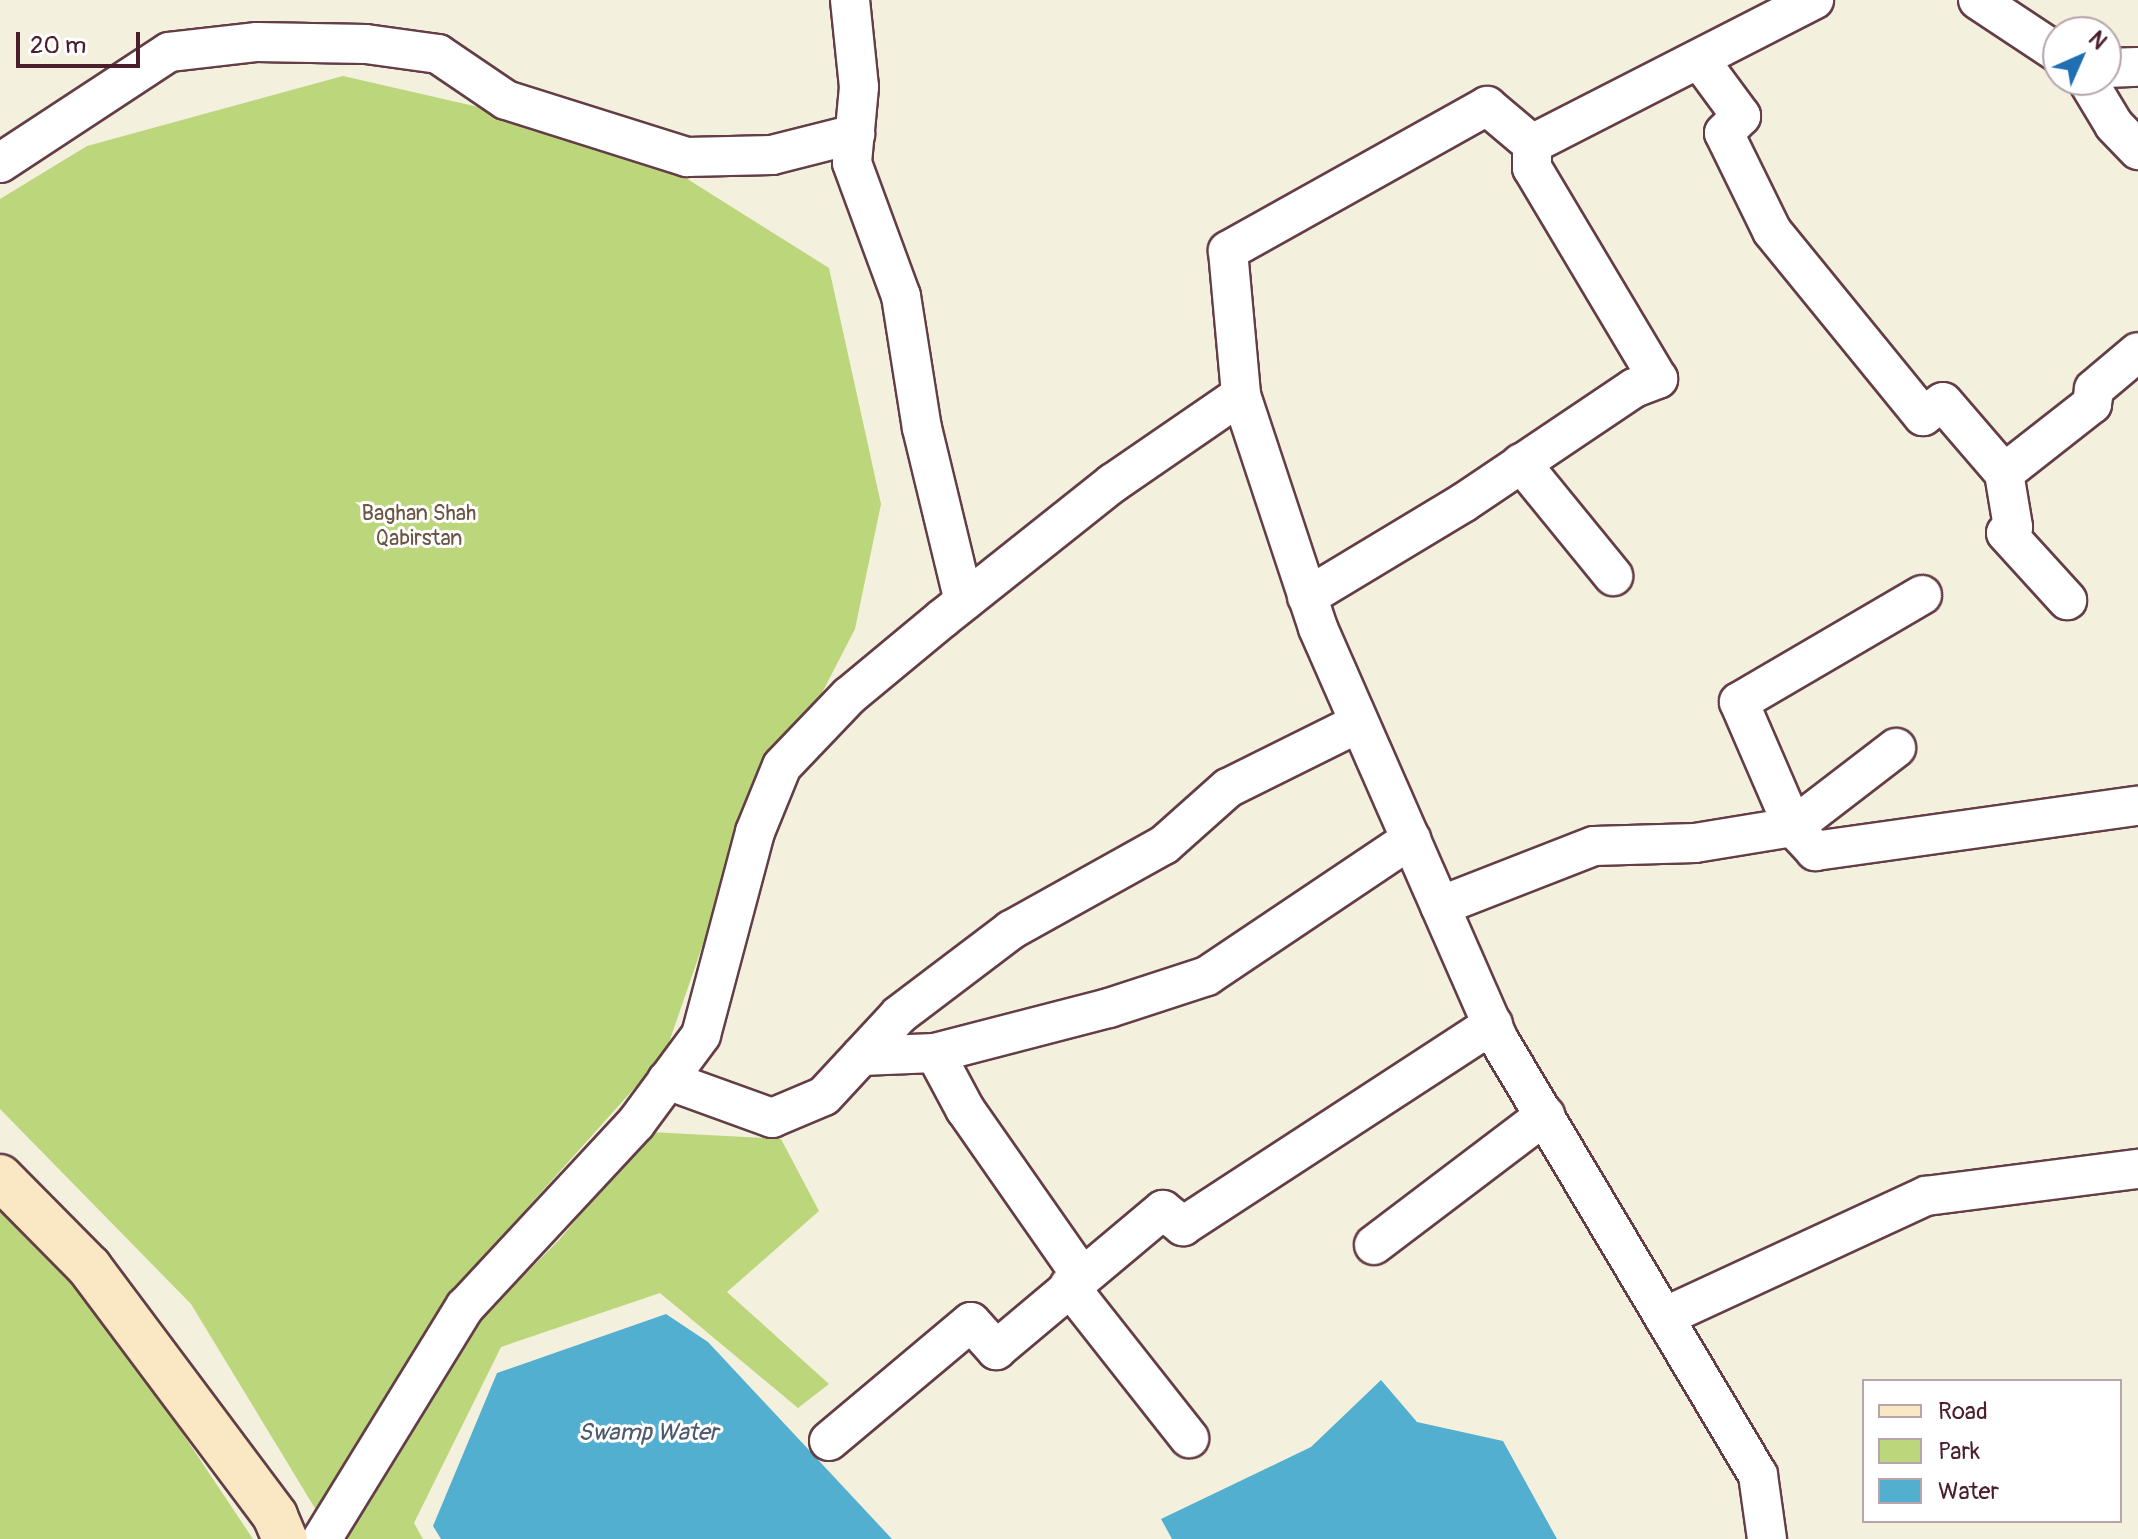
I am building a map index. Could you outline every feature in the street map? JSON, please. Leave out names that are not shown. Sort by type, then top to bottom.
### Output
[{"type":"main road","points":[[0,1177],[89,1267],[275,1516],[285,1539]]},
{"type":"street","points":[[850,0],[859,87],[852,163],[901,296],[922,428],[964,601]]},
{"type":"street","points":[[1532,144],[1814,0]]},
{"type":"street","points":[[1985,1],[2042,42]]},
{"type":"street","points":[[0,163],[169,52],[243,43],[366,44],[438,54],[506,100],[687,157],[772,155],[855,134]]},
{"type":"street","points":[[1699,59],[1741,116],[1724,133],[1772,231],[1923,416],[1943,402],[2004,473],[2013,527],[2006,533],[2067,600]]},
{"type":"street","points":[[2097,96],[2114,125],[2138,150]]},
{"type":"street","points":[[1307,597],[1634,388],[1658,379],[1532,168],[1532,144],[1487,106],[1228,251],[1241,395],[1307,597],[1359,723],[1493,1024],[1758,1475],[1767,1539]]},
{"type":"street","points":[[2004,473],[2092,404],[2094,389],[2138,352]]},
{"type":"street","points":[[322,1539],[465,1307],[636,1123],[701,1035],[755,832],[782,766],[849,696],[964,601],[1113,483],[1241,395]]},
{"type":"street","points":[[1521,463],[1613,576]]},
{"type":"street","points":[[1922,595],[1739,702],[1793,827],[1815,851],[2137,806]]},
{"type":"street","points":[[667,1080],[772,1118],[824,1096],[899,1015],[1011,930],[1164,845],[1228,788],[1359,723]]},
{"type":"street","points":[[1440,906],[1594,846],[1695,843],[1793,827],[1896,748]]},
{"type":"street","points":[[861,1056],[935,1053],[1109,1008],[1207,976],[1411,839]]},
{"type":"street","points":[[829,1441],[971,1322],[996,1350],[1075,1280],[1163,1210],[1183,1226],[1493,1024]]},
{"type":"street","points":[[935,1053],[965,1109],[1075,1280],[1189,1438]]},
{"type":"street","points":[[1374,1245],[1545,1115]]},
{"type":"street","points":[[1664,1317],[1926,1196],[2138,1169]]},
{"type":"green space","name":"Baghan Shah Qabirstan","points":[[343,76],[627,141],[829,268],[881,504],[855,629],[809,718],[766,762],[665,1054],[475,1266],[316,1510],[191,1304],[0,1109],[0,199],[87,146]]},
{"type":"green space","points":[[650,1132],[781,1139],[819,1211],[727,1292],[829,1384],[798,1408],[660,1293],[501,1347],[414,1523],[423,1539],[343,1539],[465,1335],[559,1240]]},
{"type":"green space","points":[[0,1198],[123,1344],[253,1539],[0,1539]]},
{"type":"water","name":"Swamp Water","points":[[666,1314],[708,1342],[892,1539],[441,1539],[433,1526],[497,1373]]},
{"type":"water","points":[[1381,1380],[1417,1422],[1503,1441],[1557,1539],[1172,1539],[1161,1519],[1311,1447]]}]
